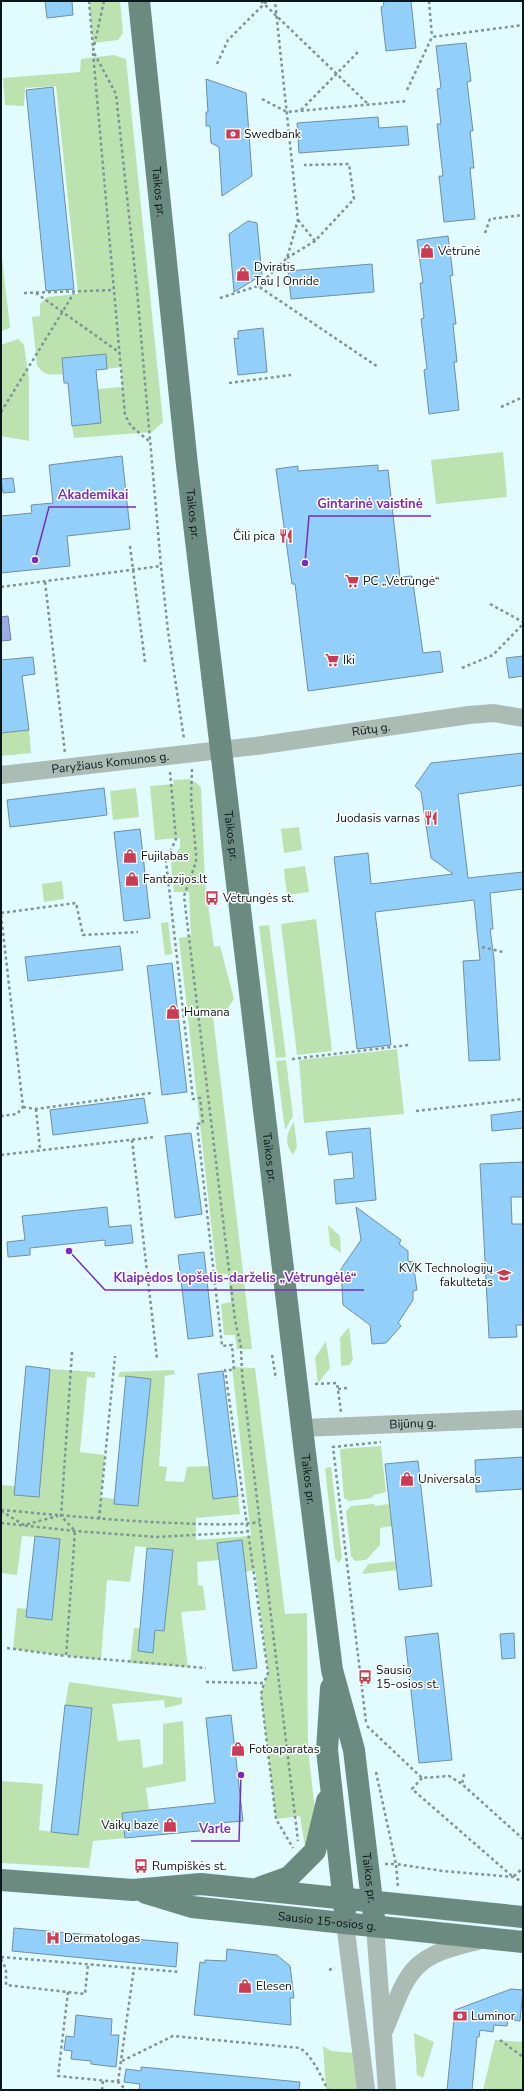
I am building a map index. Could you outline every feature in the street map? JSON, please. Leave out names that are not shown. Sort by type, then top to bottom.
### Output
[{"type":"main road","name":"Taikos pr.","points":[[139,1],[183,430],[302,1428],[332,1670],[354,1750],[375,1926]]},
{"type":"main road","name":"Taikos pr.","points":[[332,1670],[327,1750],[346,1923]]},
{"type":"main road","points":[[252,1889],[289,1877],[315,1850],[331,1786]]},
{"type":"main road","name":"Sausio 15-osios g.","points":[[1,1880],[133,1890],[201,1884],[523,1917]]},
{"type":"main road","name":"Sausio 15-osios g.","points":[[133,1890],[192,1907],[523,1942]]},
{"type":"street","name":"Rūtų g.","points":[[220,750],[469,715],[494,714],[523,718]]},
{"type":"street","name":"Paryžiaus Komunos g.","points":[[1,775],[67,767],[187,761],[220,750]]},
{"type":"street","name":"Bijūnų g.","points":[[302,1428],[523,1419]]},
{"type":"street","name":"Taikos pr.","points":[[346,1923],[366,2090]]},
{"type":"street","name":"Taikos pr.","points":[[375,1926],[387,2090]]},
{"type":"street","points":[[384,2033],[408,1976],[418,1964],[433,1954],[455,1946],[490,1938]]},
{"type":"path","points":[[88,1],[125,415],[131,426],[150,441]]},
{"type":"path","points":[[104,1],[93,51],[116,94],[168,631],[187,761],[192,769],[191,798],[196,862],[184,896],[235,1320],[241,1347],[242,1374],[298,1841],[295,1851],[276,1819],[260,1694],[268,1673],[225,1370],[234,1370],[232,1345],[222,1346],[197,1124],[203,1123],[200,1098],[193,1099],[166,862],[176,839],[169,772],[175,771]]},
{"type":"path","points":[[261,1],[368,104]]},
{"type":"path","points":[[217,64],[228,40],[267,1]]},
{"type":"path","points":[[275,1],[298,220],[287,258]]},
{"type":"path","points":[[407,90],[432,37],[429,1]]},
{"type":"path","points":[[432,37],[523,25]]},
{"type":"path","points":[[300,111],[359,51]]},
{"type":"path","points":[[262,99],[287,112],[408,101]]},
{"type":"path","points":[[220,298],[258,286],[287,258],[315,241],[354,199],[349,164],[304,165]]},
{"type":"path","points":[[485,233],[490,218],[523,215]]},
{"type":"path","points":[[298,220],[315,241]]},
{"type":"path","points":[[258,286],[378,367]]},
{"type":"path","points":[[24,293],[74,293],[114,290]]},
{"type":"path","points":[[36,293],[120,353]]},
{"type":"path","points":[[1,412],[74,293]]},
{"type":"path","points":[[230,382],[291,375]]},
{"type":"path","points":[[501,407],[523,397]]},
{"type":"path","points":[[130,546],[145,662]]},
{"type":"path","points":[[1,587],[161,566]]},
{"type":"path","points":[[45,582],[67,767]]},
{"type":"path","points":[[462,668],[492,655],[523,623],[490,604]]},
{"type":"path","points":[[1,1116],[17,1114],[23,1107],[1,914],[76,903],[83,935],[138,932]]},
{"type":"path","points":[[482,947],[503,952]]},
{"type":"path","points":[[292,1059],[409,1045]]},
{"type":"path","points":[[23,1107],[36,1109],[151,1093]]},
{"type":"path","points":[[416,1111],[523,1099]]},
{"type":"path","points":[[36,1109],[40,1150]]},
{"type":"path","points":[[1,1155],[155,1137]]},
{"type":"path","points":[[132,1140],[157,1359]]},
{"type":"path","points":[[66,1656],[75,1531],[61,1516],[72,1352]]},
{"type":"path","points":[[99,1520],[115,1356]]},
{"type":"path","points":[[338,1389],[347,1388]]},
{"type":"path","points":[[342,1446],[333,1447],[368,1733]]},
{"type":"path","points":[[1,1510],[99,1520],[246,1524],[260,1522]]},
{"type":"path","points":[[1,1510],[24,1525],[61,1516]]},
{"type":"path","points":[[1,1523],[75,1531],[157,1537],[247,1532]]},
{"type":"path","points":[[7,1648],[66,1656],[206,1668]]},
{"type":"path","points":[[206,1682],[264,1683]]},
{"type":"path","points":[[367,1726],[422,1778]]},
{"type":"path","points":[[375,1764],[396,1864],[443,1871],[513,1877],[523,1868]]},
{"type":"path","points":[[462,1784],[464,1774]]},
{"type":"path","points":[[523,1839],[462,1784],[449,1776],[422,1778],[412,1789],[513,1877],[523,1882]]},
{"type":"path","points":[[88,1964],[85,1994],[6,1986],[6,1969],[1,1958],[88,1964],[179,1972]]},
{"type":"path","points":[[118,2082],[134,1968]]},
{"type":"path","points":[[81,1976],[87,1977]]},
{"type":"path","points":[[68,1992],[58,2076],[118,2082],[126,2090]]},
{"type":"path","points":[[122,2061],[173,2036],[300,2048],[308,2054],[313,2061],[328,2090]]},
{"type":"path","points":[[500,2040],[523,2057]]},
{"type":"path","points":[[102,2090],[103,2080]]},
{"type":"green space","points":[[89,1],[120,1],[123,33],[118,40],[93,43]]},
{"type":"green space","points":[[114,55],[126,59],[163,422],[152,432],[74,438],[72,426],[98,389],[122,387],[121,367],[107,369],[105,354],[62,358],[63,374],[45,373],[39,369],[37,365],[32,317],[40,316],[40,304],[47,297],[78,294],[56,86],[25,88],[24,106],[5,105],[3,78],[80,72],[81,59]]},
{"type":"green space","points":[[1,249],[10,328],[1,331]]},
{"type":"green space","points":[[18,339],[24,345],[29,378],[29,441],[1,436],[1,345]]},
{"type":"green space","points":[[503,452],[507,497],[436,504],[431,460]]},
{"type":"green space","points":[[29,730],[31,753],[1,756],[1,733]]},
{"type":"green space","points":[[189,779],[197,783],[201,788],[205,883],[214,947],[220,946],[234,999],[224,1014],[213,1016],[252,1349],[237,1349],[235,1335],[224,1335],[221,1304],[231,1302],[228,1274],[217,1275],[179,938],[191,936],[189,892],[174,892],[171,863],[180,847],[180,838],[155,840],[150,786],[174,784],[173,780]]},
{"type":"green space","points":[[136,788],[139,817],[113,820],[110,791]]},
{"type":"green space","points":[[299,827],[302,850],[284,853],[281,829]]},
{"type":"green space","points":[[305,866],[309,892],[287,895],[284,869]]},
{"type":"green space","points":[[62,881],[64,899],[44,902],[42,884]]},
{"type":"green space","points":[[316,919],[332,1051],[297,1055],[281,924]]},
{"type":"green space","points":[[168,922],[172,954],[165,955],[161,923]]},
{"type":"green space","points":[[269,925],[286,1057],[276,1058],[259,926]]},
{"type":"green space","points":[[397,1049],[404,1114],[304,1123],[299,1060]]},
{"type":"green space","points":[[286,1060],[293,1116],[285,1130],[276,1061]]},
{"type":"green space","points":[[294,1122],[297,1147],[293,1155],[288,1146],[287,1138],[289,1130]]},
{"type":"green space","points":[[328,1225],[340,1236],[341,1253],[330,1245]]},
{"type":"green space","points":[[349,1327],[353,1360],[349,1365],[341,1366],[340,1338]]},
{"type":"green space","points":[[326,1341],[330,1368],[318,1383],[315,1358]]},
{"type":"green space","points":[[232,1367],[255,1368],[285,1614],[307,1613],[308,1749],[316,1820],[306,1853],[300,1816],[276,1819],[261,1694],[268,1673],[255,1570],[246,1572],[242,1540],[217,1543],[219,1560],[197,1562],[198,1585],[203,1586],[206,1610],[181,1612],[188,1667],[130,1663],[134,1628],[164,1631],[172,1550],[135,1546],[130,1582],[107,1580],[101,1660],[13,1649],[17,1608],[27,1609],[52,1620],[60,1539],[22,1536],[17,1575],[1,1573],[1,1485],[15,1486],[14,1495],[38,1497],[50,1369],[95,1372],[95,1378],[87,1377],[80,1452],[105,1455],[101,1497],[114,1499],[114,1504],[138,1506],[151,1379],[118,1377],[120,1372],[174,1370],[175,1374],[165,1376],[159,1466],[167,1467],[165,1481],[184,1482],[187,1467],[209,1466],[213,1499],[238,1496],[240,1514],[196,1518],[196,1540],[251,1536]]},
{"type":"green space","points":[[381,1446],[386,1492],[374,1495],[371,1498],[349,1501],[344,1498],[341,1449]]},
{"type":"green space","points":[[331,1467],[342,1557],[339,1563],[335,1558],[325,1468]]},
{"type":"green space","points":[[374,1504],[375,1506],[389,1504],[392,1526],[380,1528],[380,1545],[366,1560],[355,1561],[351,1556],[346,1511],[351,1506]]},
{"type":"green space","points":[[396,1561],[397,1570],[362,1574],[368,1564]]},
{"type":"green space","points":[[69,1682],[182,1698],[182,1704],[165,1708],[164,1700],[112,1704],[118,1741],[140,1739],[143,1768],[163,1764],[163,1724],[183,1721],[186,1781],[146,1788],[149,1810],[123,1813],[125,1838],[93,1841],[89,1868],[1,1863],[1,1781],[43,1784],[39,1830],[78,1835],[92,1708],[65,1705]]},
{"type":"green space","points":[[414,2033],[434,2042],[423,2078],[417,2075]]},
{"type":"green space","points":[[495,2040],[523,2042],[523,2090],[483,2090]]},
{"type":"green space","points":[[323,2046],[331,2051],[355,2053],[359,2090],[326,2090]]},
{"type":"water","points":[[8,616],[11,640],[1,641],[1,617]]},
{"type":"building","points":[[45,1],[72,1],[73,15],[47,18]]},
{"type":"building","points":[[383,1],[411,1],[416,48],[386,51],[381,7],[384,6]]},
{"type":"building","points":[[466,43],[471,81],[467,82],[473,131],[470,131],[474,168],[470,168],[475,219],[444,222],[439,176],[443,176],[437,124],[441,124],[437,89],[441,88],[436,46]]},
{"type":"building","points":[[206,79],[246,93],[252,176],[222,196],[219,147],[211,143],[210,126],[206,126],[206,112],[208,112]]},
{"type":"building","points":[[53,87],[74,289],[46,291],[26,90]]},
{"type":"building","points":[[378,117],[379,128],[407,126],[409,145],[299,153],[297,123]]},
{"type":"building","points":[[248,221],[257,223],[262,275],[234,292],[229,234]]},
{"type":"building","points":[[448,236],[453,275],[450,276],[456,324],[453,324],[457,362],[454,362],[459,410],[429,414],[424,370],[427,369],[421,319],[424,318],[420,283],[423,283],[417,240]]},
{"type":"building","points":[[372,264],[374,292],[291,299],[288,271]]},
{"type":"building","points":[[263,328],[267,372],[238,375],[234,338],[238,339],[238,331]]},
{"type":"building","points":[[106,354],[107,369],[96,370],[101,423],[72,426],[68,383],[64,383],[62,358]]},
{"type":"building","points":[[122,456],[130,529],[67,536],[70,566],[1,573],[1,516],[32,513],[31,505],[53,503],[49,465]]},
{"type":"building","name":"PC „Vėtrungė“","points":[[378,465],[378,471],[388,470],[400,577],[412,576],[423,653],[440,651],[443,672],[308,691],[295,584],[292,584],[276,469],[298,466],[298,471]]},
{"type":"building","points":[[13,478],[15,492],[3,493],[1,479]]},
{"type":"building","points":[[523,656],[523,676],[509,678],[506,658]]},
{"type":"building","points":[[33,657],[35,674],[22,676],[29,730],[1,733],[1,660]]},
{"type":"building","points":[[523,753],[523,785],[458,794],[468,878],[523,872],[523,889],[490,893],[493,929],[490,929],[494,959],[500,1060],[469,1061],[463,961],[480,960],[474,900],[375,912],[391,1045],[357,1049],[334,857],[368,853],[371,884],[453,874],[431,858],[421,792],[415,786],[431,763]]},
{"type":"building","points":[[104,788],[107,815],[10,827],[7,800]]},
{"type":"building","points":[[140,829],[150,918],[124,921],[114,832]]},
{"type":"building","points":[[120,946],[123,970],[28,981],[25,957]]},
{"type":"building","points":[[172,963],[187,1092],[162,1095],[147,966]]},
{"type":"building","points":[[144,1098],[148,1123],[53,1135],[50,1110]]},
{"type":"building","points":[[523,1111],[523,1128],[492,1131],[491,1115]]},
{"type":"building","points":[[370,1128],[376,1200],[336,1204],[334,1180],[354,1178],[352,1152],[329,1155],[326,1132]]},
{"type":"building","points":[[191,1133],[202,1214],[175,1218],[165,1136]]},
{"type":"building","name":"KVK Technologijų fakultetas","points":[[523,1162],[523,1197],[511,1197],[512,1224],[523,1224],[523,1325],[516,1325],[517,1337],[489,1338],[480,1164]]},
{"type":"building","points":[[107,1207],[109,1227],[131,1225],[133,1243],[105,1246],[105,1240],[30,1248],[30,1255],[8,1257],[7,1242],[25,1240],[22,1216]]},
{"type":"building","points":[[356,1207],[401,1240],[399,1244],[408,1251],[408,1261],[413,1262],[417,1290],[413,1291],[413,1300],[398,1323],[401,1326],[386,1343],[372,1344],[370,1325],[343,1305],[341,1269],[361,1240]]},
{"type":"building","points":[[204,1252],[213,1336],[188,1339],[178,1255]]},
{"type":"building","points":[[26,1366],[50,1369],[39,1497],[14,1495]]},
{"type":"building","points":[[223,1371],[238,1496],[213,1499],[198,1374]]},
{"type":"building","points":[[126,1376],[151,1379],[138,1506],[114,1504]]},
{"type":"building","points":[[523,1457],[523,1489],[476,1492],[475,1460]]},
{"type":"building","points":[[418,1461],[432,1586],[399,1590],[385,1464]]},
{"type":"building","points":[[35,1536],[60,1539],[52,1620],[26,1617]]},
{"type":"building","points":[[242,1540],[257,1668],[233,1671],[217,1543]]},
{"type":"building","points":[[147,1548],[173,1550],[164,1631],[155,1630],[153,1653],[138,1651]]},
{"type":"building","points":[[438,1633],[452,1760],[419,1763],[405,1637]]},
{"type":"building","points":[[514,1633],[515,1658],[502,1659],[500,1634]]},
{"type":"building","points":[[65,1705],[92,1708],[78,1835],[51,1832]]},
{"type":"building","points":[[231,1715],[243,1821],[220,1823],[220,1829],[125,1838],[122,1813],[215,1803],[206,1718]]},
{"type":"building","points":[[14,1928],[178,1943],[176,1967],[12,1951]]},
{"type":"building","name":"Elesen","points":[[227,1949],[277,1955],[290,1966],[294,1998],[290,1998],[291,2025],[194,2015],[200,1962],[205,1963],[205,1960],[226,1961]]},
{"type":"building","points":[[511,1989],[523,1990],[520,2021],[508,2019],[507,2026],[494,2025],[493,2032],[480,2030],[479,2037],[477,2037],[472,2090],[447,2090],[455,2010]]},
{"type":"building","points":[[76,2015],[112,2019],[111,2035],[119,2035],[116,2067],[91,2064],[91,2061],[71,2059],[72,2051],[64,2050],[66,2036],[74,2037]]},
{"type":"building","points":[[141,2067],[300,2082],[299,2090],[139,2090],[140,2084],[124,2082],[126,2069],[141,2071]]},
{"type":"place","name":"Swedbank","points":[[233,134]]},
{"type":"place","name":"Vėtrūnė","points":[[427,251]]},
{"type":"place","name":"Dviratis Tau | Onride","points":[[243,274]]},
{"type":"place","name":"Čili pica","points":[[286,536]]},
{"type":"place","name":"Akademikai","points":[[35,560]]},
{"type":"place","name":"Gintarinė vaistinė","points":[[305,563]]},
{"type":"place","name":"PC „Vėtrungė“","points":[[352,581]]},
{"type":"place","name":"Iki","points":[[332,660]]},
{"type":"place","name":"Juodasis varnas","points":[[431,818]]},
{"type":"place","name":"Fujilabas","points":[[130,856]]},
{"type":"place","name":"Fantazijos.lt","points":[[132,879]]},
{"type":"place","name":"Vėtrungės st.","points":[[212,898]]},
{"type":"place","name":"Humana","points":[[173,1012]]},
{"type":"place","name":"Klaipėdos lopšelis-darželis „Vėtrungėlė“","points":[[69,1251]]},
{"type":"place","name":"KVK Technologijų fakultetas","points":[[504,1275]]},
{"type":"place","name":"Universalas","points":[[407,1479]]},
{"type":"place","name":"Sausio 15-osios st.","points":[[365,1677]]},
{"type":"place","name":"Fotoaparatas","points":[[238,1749]]},
{"type":"place","name":"Varle","points":[[241,1775]]},
{"type":"place","name":"Vaikų bazė","points":[[170,1825]]},
{"type":"place","name":"Rumpiškės st.","points":[[141,1866]]},
{"type":"place","name":"Dermatologas","points":[[53,1938]]},
{"type":"place","name":"Elesen","points":[[245,1986]]},
{"type":"place","name":"Luminor","points":[[460,2016]]}]
